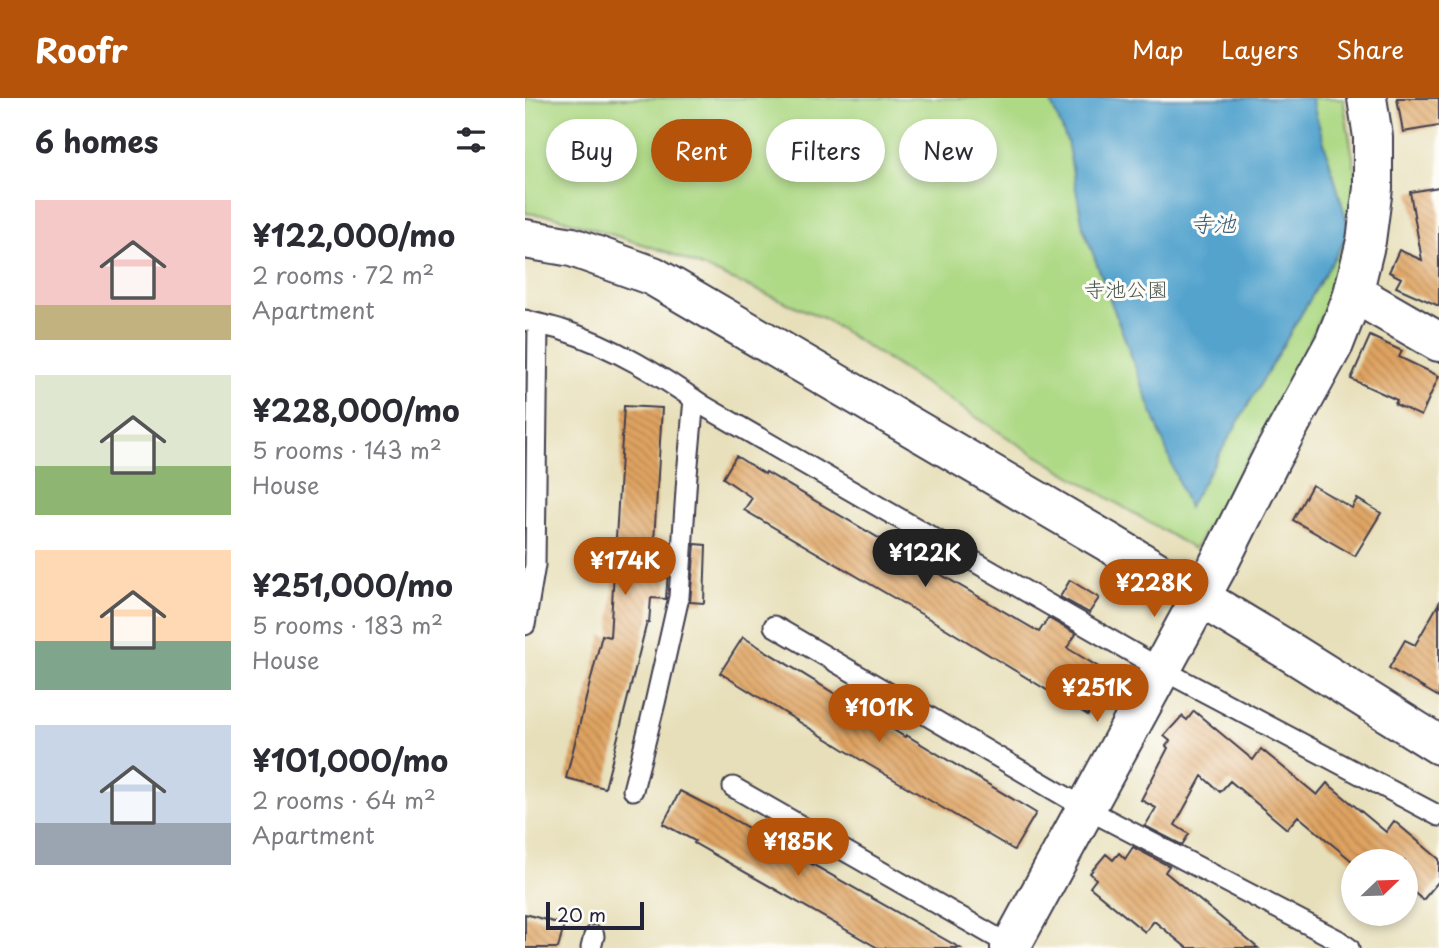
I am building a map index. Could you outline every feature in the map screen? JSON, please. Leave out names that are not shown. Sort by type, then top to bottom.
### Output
[{"type":"street","points":[[1012,947],[1334,344],[1354,293],[1366,241],[1373,188],[1373,137],[1367,98]]},
{"type":"street","points":[[525,239],[572,247],[653,276],[1289,651],[1439,745]]},
{"type":"street","points":[[1354,293],[1439,342]]},
{"type":"lane","points":[[525,625],[535,565],[532,322],[563,330],[604,347],[653,373],[1161,669],[1439,816]]},
{"type":"lane","points":[[633,790],[656,704],[679,597],[695,399]]},
{"type":"lane","points":[[774,626],[1086,808],[1349,948]]},
{"type":"lane","points":[[733,787],[1012,947]]},
{"type":"green space","name":"寺池公園","points":[[525,98],[1343,98],[1357,182],[1341,263],[1323,313],[1280,404],[1194,549],[1024,448],[823,318],[667,252],[553,216],[525,213]]},
{"type":"water","name":"寺池","points":[[1049,98],[1311,98],[1350,231],[1188,508],[1083,227],[1067,141]]},
{"type":"building","points":[[1397,98],[1439,98],[1439,126],[1403,132]]},
{"type":"building","points":[[1439,187],[1439,306],[1396,287],[1401,278],[1389,272],[1399,250],[1422,260],[1410,192]]},
{"type":"building","points":[[1370,336],[1402,351],[1399,357],[1439,376],[1421,416],[1395,404],[1397,400],[1351,379]]},
{"type":"building","points":[[624,406],[662,408],[654,542],[670,543],[666,599],[651,598],[649,623],[647,622],[605,788],[566,778],[602,635],[610,637]]},
{"type":"building","points":[[736,456],[1039,632],[1048,618],[1076,634],[1067,648],[1112,675],[1088,715],[744,510],[752,498],[723,478]]},
{"type":"building","points":[[1312,485],[1352,508],[1357,499],[1381,513],[1355,556],[1293,520]]},
{"type":"building","points":[[695,544],[706,545],[704,603],[690,602]]},
{"type":"building","points":[[1070,580],[1099,598],[1089,613],[1060,597]]},
{"type":"building","points":[[1439,603],[1439,697],[1389,668],[1405,640],[1415,645]]},
{"type":"building","points":[[743,637],[905,737],[906,735],[1036,813],[1014,850],[720,673]]},
{"type":"building","points":[[1194,711],[1253,760],[1261,749],[1317,795],[1327,783],[1386,832],[1394,821],[1439,859],[1439,881],[1423,900],[1418,896],[1418,849],[1341,849],[1341,852],[1298,816],[1287,829],[1230,781],[1220,792],[1202,776],[1175,825],[1189,834],[1182,845],[1145,826],[1156,808],[1141,800],[1168,748],[1166,746],[1170,741],[1164,736],[1182,716],[1187,720]]},
{"type":"building","points":[[680,791],[960,948],[878,948],[663,824]]},
{"type":"building","points":[[1133,847],[1169,866],[1165,872],[1258,948],[1187,948],[1154,921],[1145,932],[1090,887],[1096,879],[1090,873],[1106,854],[1113,860],[1119,853],[1125,859]]},
{"type":"building","points":[[525,914],[564,925],[558,948],[525,948]]}]
